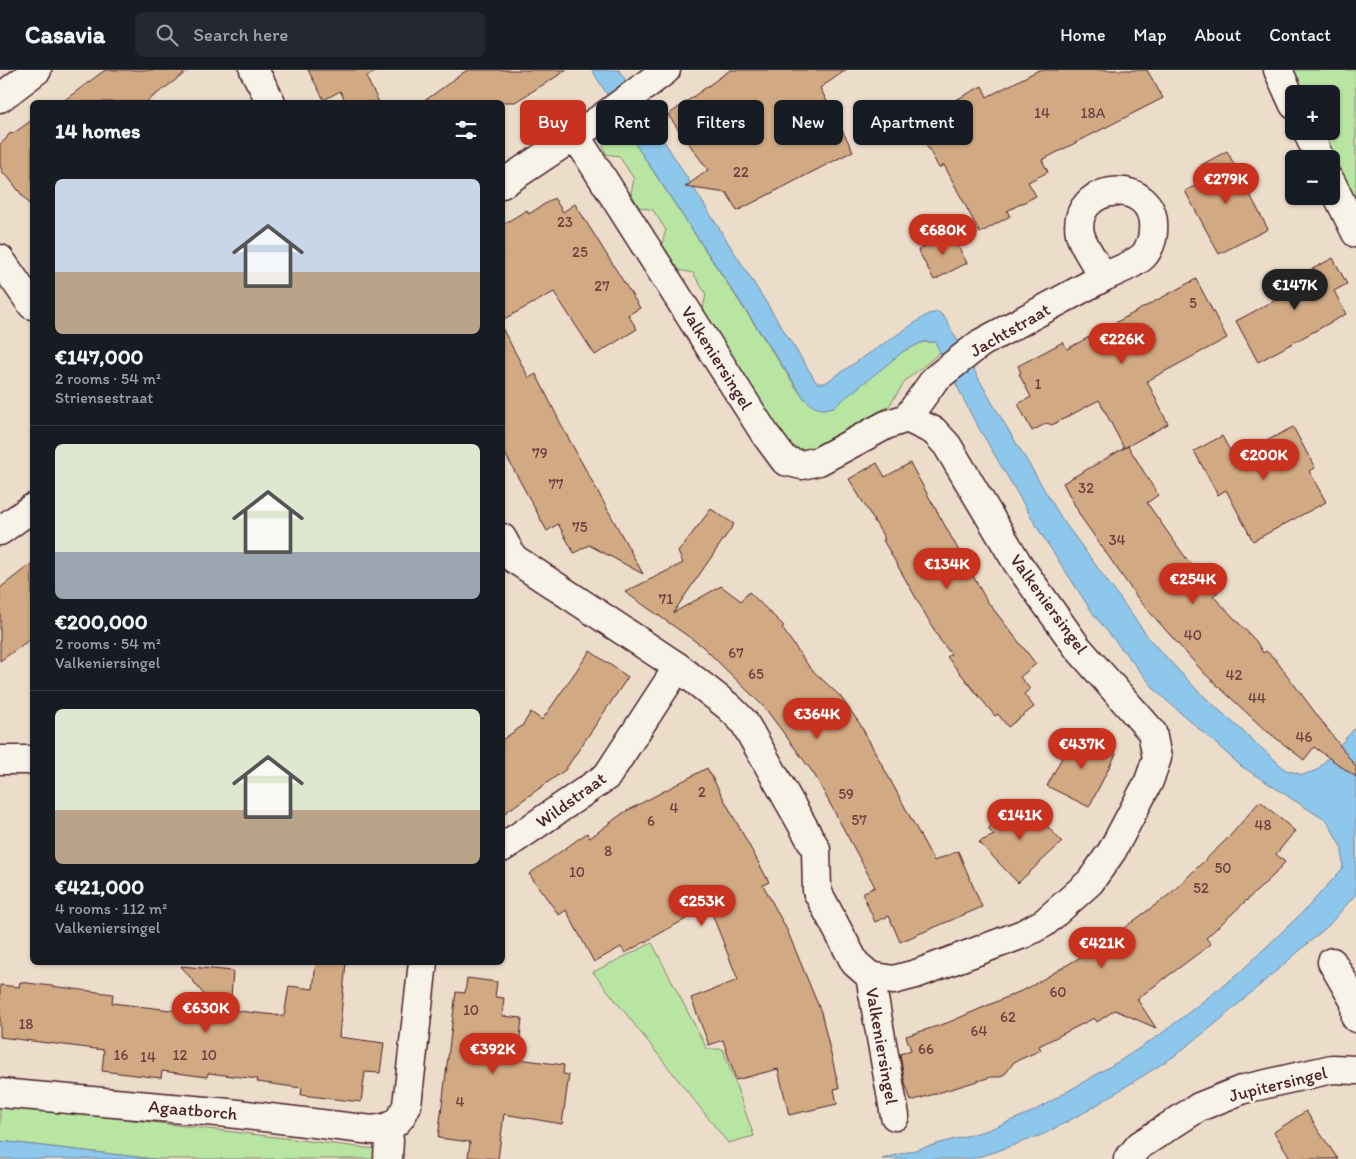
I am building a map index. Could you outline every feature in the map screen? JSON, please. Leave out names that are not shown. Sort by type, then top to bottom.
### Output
[{"type":"street","points":[[0,98],[37,70]]},
{"type":"street","points":[[254,70],[270,100]]},
{"type":"street","points":[[1278,70],[1285,85]]},
{"type":"street","points":[[586,129],[662,73]]},
{"type":"street","points":[[505,182],[561,145]]},
{"type":"street","name":"Valkeniersingel","points":[[505,543],[513,558],[678,667],[729,707],[744,722],[816,849],[817,891],[855,963],[870,976],[893,980],[916,974],[1022,934],[1044,922],[1090,882],[1112,851],[1149,781],[1157,758],[1152,732],[1072,640],[1018,564],[947,445],[934,431],[907,418],[886,425],[819,461],[802,465],[785,461],[765,434],[581,145]]},
{"type":"street","points":[[1340,200],[1356,233]]},
{"type":"street","points":[[0,259],[30,302]]},
{"type":"street","name":"Jachtstraat","points":[[907,418],[935,379],[981,343],[1104,277]]},
{"type":"street","points":[[0,531],[30,509]]},
{"type":"street","name":"Wildstraat","points":[[505,846],[607,776],[678,667]]},
{"type":"street","points":[[0,760],[30,760]]},
{"type":"street","points":[[1332,962],[1355,1002],[1356,1018]]},
{"type":"street","points":[[388,1159],[389,1140],[385,1129],[395,1124],[402,1116],[406,1105],[423,965]]},
{"type":"street","name":"Valkeniersingel","points":[[870,976],[895,1116]]},
{"type":"street","name":"Jupitersingel","points":[[1128,1159],[1140,1145],[1199,1107],[1244,1089],[1332,1070],[1356,1070]]},
{"type":"street","name":"Agaatborch","points":[[0,1093],[228,1113],[372,1130],[385,1129]]},
{"type":"green space","points":[[1293,70],[1356,70],[1356,202],[1340,170],[1340,150],[1330,150],[1325,140],[1340,140],[1340,85],[1300,85]]},
{"type":"green space","points":[[603,145],[636,145],[803,398],[923,342],[935,342],[941,352],[906,380],[889,406],[812,448],[803,449],[792,445],[782,436],[703,309],[706,294],[693,273],[679,270],[662,244],[666,230],[653,210],[639,207],[631,193],[634,179],[619,156],[606,154]]},
{"type":"green space","points":[[652,943],[707,1049],[723,1049],[754,1136],[728,1143],[593,972]]},
{"type":"green space","points":[[0,1104],[383,1150],[381,1159],[154,1159],[0,1141]]},
{"type":"water","points":[[592,70],[619,70],[638,100],[610,100]]},
{"type":"water","points":[[636,145],[666,145],[817,383],[825,383],[928,314],[939,312],[945,318],[994,406],[1062,519],[1151,641],[1198,691],[1286,770],[1303,775],[1317,770],[1356,727],[1356,894],[1329,925],[1214,1025],[1173,1057],[1087,1111],[1044,1134],[971,1159],[882,1159],[988,1130],[1034,1111],[1161,1034],[1238,974],[1307,908],[1343,868],[1342,849],[1328,822],[1241,766],[1157,692],[1094,615],[1040,532],[973,418],[935,342],[923,342],[904,351],[834,407],[817,408],[804,398]]},
{"type":"water","points":[[0,1141],[154,1159],[0,1159]]},
{"type":"building","points":[[105,70],[189,70],[149,100],[65,100]]},
{"type":"building","points":[[308,70],[379,70],[366,77],[378,100],[345,100],[340,91],[324,100]]},
{"type":"building","points":[[467,70],[567,70],[515,102],[505,102],[505,100],[426,100]]},
{"type":"building","points":[[730,70],[846,70],[820,88],[826,100],[774,100],[774,145],[843,145],[843,132],[853,151],[737,211],[727,193],[685,187],[708,170],[690,145],[764,145],[764,100],[689,100]]},
{"type":"building","points":[[1039,70],[1147,70],[1163,98],[1042,160],[1048,172],[1028,182],[1036,196],[1007,211],[1010,216],[980,233],[944,165],[939,168],[927,145],[973,145],[973,100],[956,100],[982,86],[987,97]]},
{"type":"building","points":[[678,108],[678,129],[668,115]]},
{"type":"building","points":[[30,121],[30,205],[8,177],[3,174],[0,165],[0,144],[9,134],[14,133]]},
{"type":"building","points":[[1227,151],[1268,229],[1219,254],[1185,191],[1208,179],[1201,165]]},
{"type":"building","points":[[554,198],[563,212],[575,204],[640,308],[628,315],[637,329],[595,355],[554,292],[505,318],[505,223],[527,210],[529,214]]},
{"type":"building","points":[[951,233],[967,263],[934,280],[918,250]]},
{"type":"building","points":[[1333,258],[1347,284],[1334,291],[1346,314],[1258,362],[1236,321],[1285,295],[1280,286]]},
{"type":"building","points":[[1196,279],[1227,338],[1147,381],[1168,424],[1124,448],[1099,400],[1052,425],[1047,423],[1032,431],[1018,404],[1031,397],[1019,374],[1021,373],[1018,366],[1063,342],[1067,349]]},
{"type":"building","points":[[505,334],[529,378],[536,374],[565,432],[643,574],[589,545],[574,553],[558,524],[547,531],[505,454]]},
{"type":"building","points":[[1293,427],[1315,468],[1309,471],[1326,502],[1253,541],[1226,490],[1218,495],[1194,451],[1222,436],[1234,458]]},
{"type":"building","points":[[1128,446],[1158,495],[1147,503],[1188,561],[1218,592],[1213,596],[1256,641],[1263,653],[1266,651],[1275,659],[1356,767],[1356,777],[1314,747],[1304,760],[1263,728],[1204,673],[1139,600],[1081,517],[1063,483]]},
{"type":"building","points":[[877,463],[885,477],[910,463],[987,601],[1036,664],[1020,677],[1030,689],[1024,694],[1034,707],[1008,727],[998,714],[995,716],[947,657],[951,654],[940,640],[883,540],[885,539],[849,479]]},
{"type":"building","points":[[711,509],[734,524],[673,613],[721,586],[741,601],[749,592],[784,626],[782,628],[810,668],[840,696],[860,724],[934,861],[958,851],[982,907],[900,942],[889,916],[875,922],[862,893],[875,887],[814,774],[765,708],[702,646],[625,592],[683,563],[678,552]]},
{"type":"building","points":[[30,565],[30,639],[0,661],[0,588]]},
{"type":"building","points":[[590,651],[628,677],[565,770],[505,813],[505,738],[522,726],[531,712],[542,720]]},
{"type":"building","points":[[1075,733],[1116,754],[1089,807],[1047,786]]},
{"type":"building","points":[[707,768],[769,882],[763,885],[787,930],[821,1012],[839,1088],[834,1089],[837,1104],[789,1115],[778,1069],[736,1080],[723,1040],[709,1045],[691,998],[738,980],[709,906],[625,953],[621,947],[594,962],[566,910],[559,915],[529,874],[587,833],[590,838],[623,813]]},
{"type":"building","points":[[1021,798],[1062,842],[1018,883],[979,842],[994,835],[988,829]]},
{"type":"building","points":[[1260,801],[1295,831],[1276,854],[1285,862],[1274,875],[1206,938],[1211,944],[1137,999],[1156,1028],[1115,1010],[1097,1022],[1094,1018],[1039,1046],[1041,1050],[1014,1062],[1006,1073],[1000,1077],[991,1077],[911,1101],[904,1079],[900,1054],[911,1050],[906,1036],[947,1023],[1028,988],[1101,945],[1170,894],[1230,836]]},
{"type":"building","points":[[316,965],[346,965],[339,1037],[384,1043],[380,1073],[365,1072],[361,1102],[301,1095],[302,1088],[257,1082],[258,1079],[208,1073],[207,1077],[162,1071],[161,1078],[102,1071],[104,1050],[0,1037],[0,985],[19,987],[20,982],[113,994],[112,1003],[221,1016],[181,966],[233,971],[230,1010],[284,1016],[289,986],[313,989]]},
{"type":"building","points":[[467,978],[497,982],[495,997],[504,998],[502,1016],[522,1018],[518,1059],[564,1065],[563,1074],[569,1075],[562,1124],[504,1114],[498,1159],[468,1157],[470,1142],[438,1138],[456,992],[465,993]]},
{"type":"building","points":[[1306,1111],[1338,1159],[1291,1159],[1274,1132]]}]
